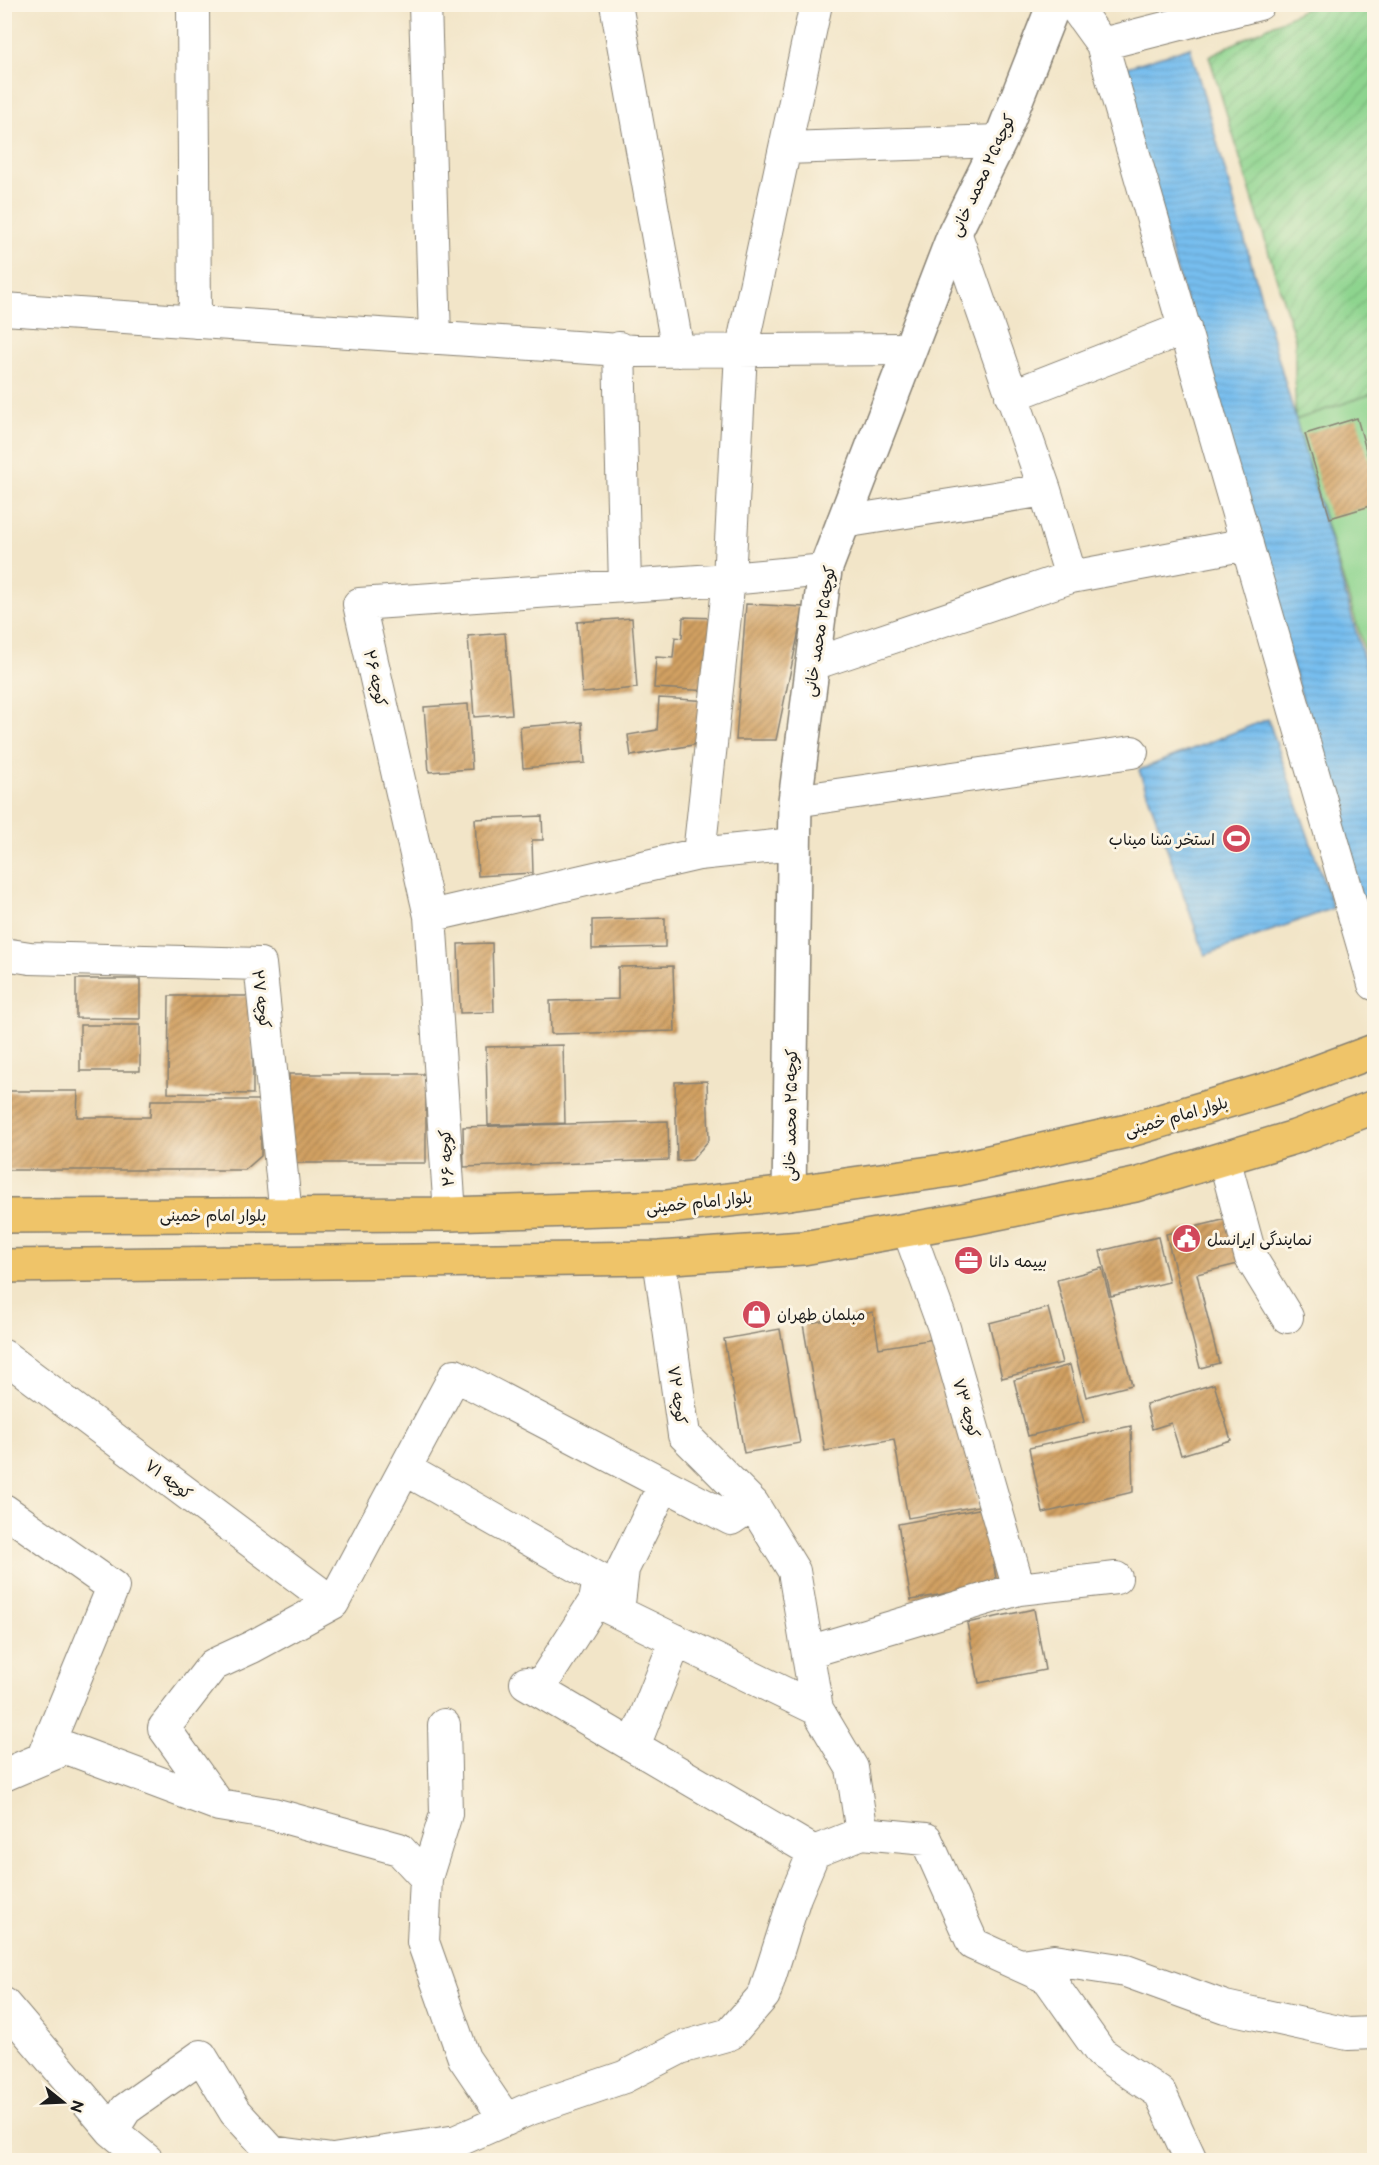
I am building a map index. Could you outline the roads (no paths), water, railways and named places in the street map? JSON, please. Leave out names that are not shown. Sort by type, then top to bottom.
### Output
[{"type":"main road","name":"بلوار امام خمینی","points":[[4,1216],[450,1215],[668,1207],[789,1193],[958,1169],[1127,1131],[1285,1084],[1374,1051]]},
{"type":"main road","points":[[4,1266],[658,1258],[802,1248],[1136,1185],[1295,1137],[1374,1107]]},
{"type":"street","points":[[193,4],[195,322]]},
{"type":"street","points":[[424,4],[435,338]]},
{"type":"street","points":[[616,4],[678,351]]},
{"type":"street","points":[[699,854],[729,579],[741,352],[816,4]]},
{"type":"street","name":"کوچه۲۵ محمد خانی","points":[[789,1193],[795,801],[825,570],[955,232],[1000,141],[1054,4]]},
{"type":"street","points":[[1073,4],[1102,44],[1374,984]]},
{"type":"street","points":[[1102,44],[1259,4]]},
{"type":"street","points":[[785,148],[1000,141]]},
{"type":"street","points":[[955,232],[1045,490],[1071,577]]},
{"type":"street","points":[[4,309],[619,348],[635,351],[909,349]]},
{"type":"street","points":[[1011,396],[1185,328]]},
{"type":"street","points":[[619,348],[625,586]]},
{"type":"street","points":[[843,522],[1045,490]]},
{"type":"street","points":[[813,664],[1071,577],[1247,544]]},
{"type":"street","name":"کوچه ۲۶","points":[[450,1215],[429,916],[359,604],[729,579],[825,570]]},
{"type":"street","points":[[795,801],[1132,752]]},
{"type":"street","points":[[429,916],[699,854],[794,844]]},
{"type":"street","name":"کوچه ۲۷","points":[[4,954],[30,958],[260,964],[286,1215]]},
{"type":"street","points":[[1224,1158],[1251,1258],[1287,1317]]},
{"type":"street","name":"کوچه ۷۳","points":[[908,1229],[944,1329],[1019,1589]]},
{"type":"street","name":"کوچه ۷۲","points":[[658,1258],[684,1435],[753,1504],[794,1570],[817,1709]]},
{"type":"street","name":"کوچه ۷۱","points":[[4,1356],[333,1603]]},
{"type":"street","points":[[219,1805],[164,1728],[213,1665],[252,1647],[333,1603],[454,1375],[731,1519],[753,1504]]},
{"type":"street","points":[[405,1468],[599,1579],[606,1607]]},
{"type":"street","points":[[664,1485],[606,1607],[532,1687],[814,1852]]},
{"type":"street","points":[[4,1510],[113,1587],[42,1759]]},
{"type":"street","points":[[808,1652],[1019,1589],[1116,1578]]},
{"type":"street","points":[[606,1607],[817,1709],[852,1768],[862,1833]]},
{"type":"street","points":[[634,1746],[675,1640]]},
{"type":"street","points":[[444,1725],[446,1814],[426,1878],[423,1942],[464,2058],[506,2120]]},
{"type":"street","points":[[4,1775],[67,1748],[219,1805],[273,1814],[399,1849],[426,1878]]},
{"type":"street","points":[[112,2132],[126,2109],[201,2056],[235,2112],[272,2152],[333,2160],[457,2141],[527,2110],[624,2077],[680,2048],[730,2034],[764,1995],[795,1897],[814,1852],[862,1833],[926,1839],[973,1944],[1048,1978],[1101,2053],[1160,2093],[1191,2160]]},
{"type":"street","points":[[1020,1965],[1054,1960],[1126,1971],[1225,2007],[1348,2034],[1374,2033]]},
{"type":"street","points":[[4,2004],[112,2132],[147,2160]]},
{"type":"water","points":[[1190,47],[1374,695],[1374,944],[1118,70]]},
{"type":"water","name":"استخر شنا میناب","points":[[1268,719],[1333,908],[1205,955],[1139,770]]},
{"type":"place","name":"استخر شنا میناب","points":[[1236,839]]},
{"type":"place","name":"نمایندگی ایرانسل","points":[[1186,1239]]},
{"type":"place","name":"بییمه دانا","points":[[968,1261]]},
{"type":"place","name":"مبلمان طهران","points":[[756,1314]]}]
